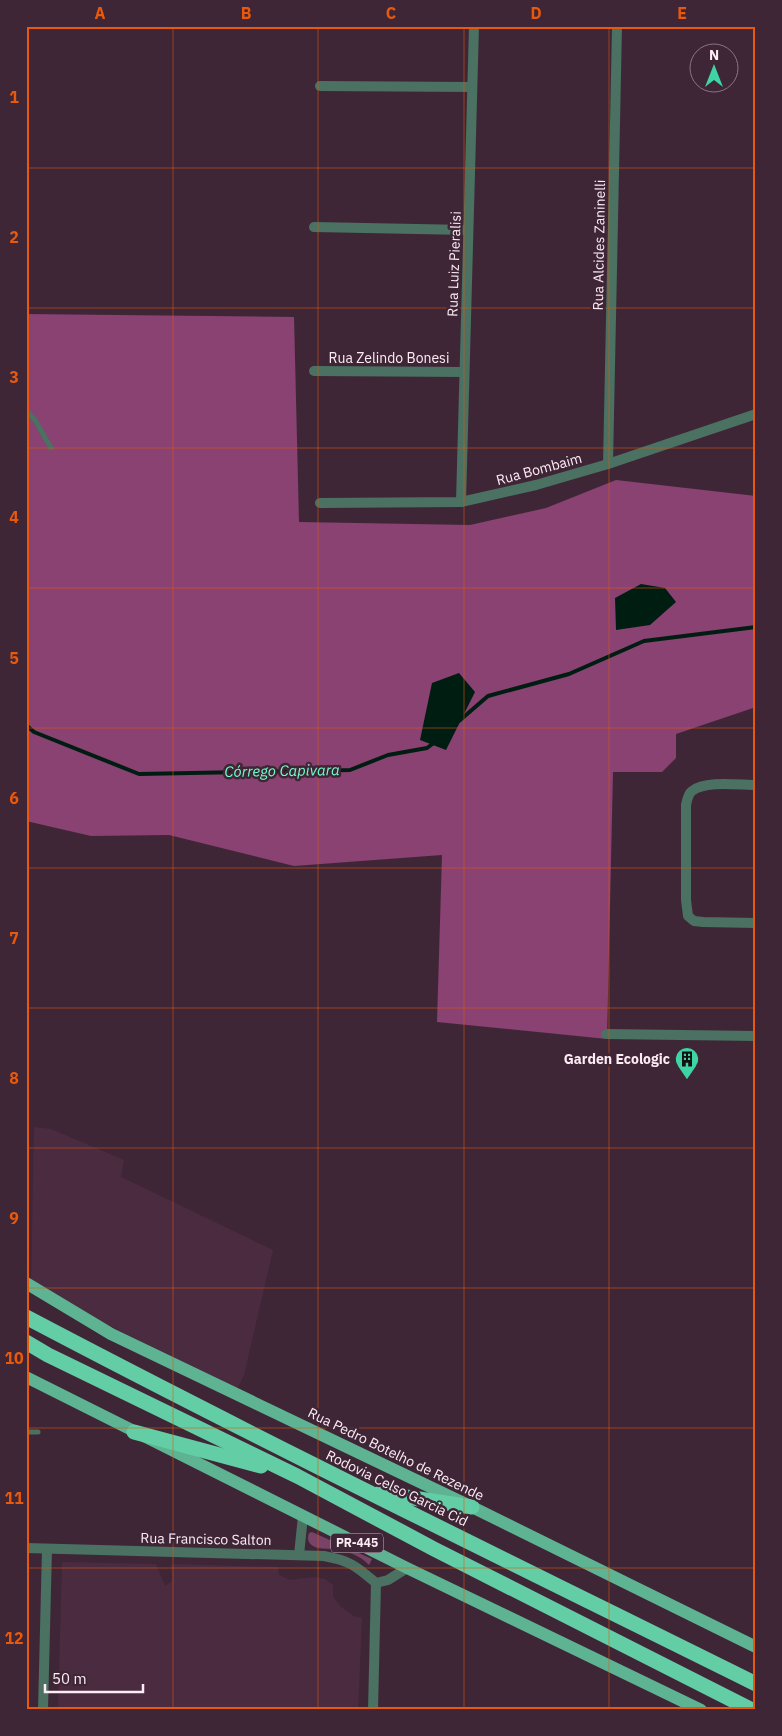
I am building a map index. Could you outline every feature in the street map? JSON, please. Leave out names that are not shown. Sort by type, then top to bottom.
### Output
[{"type":"highway","name":"Rodovia Celso Garcia Cid","points":[[26,1317],[145,1380],[756,1684]]},
{"type":"highway","name":"PR-445","points":[[26,1342],[56,1360],[297,1476],[434,1549],[752,1710]]},
{"type":"highway","points":[[134,1432],[297,1476]]},
{"type":"highway","points":[[366,1491],[472,1507]]},
{"type":"main road","name":"Rua Pedro Botelho de Rezende","points":[[26,1283],[111,1334],[472,1507],[756,1647]]},
{"type":"main road","name":"PR-445","points":[[26,1377],[407,1568],[696,1707]]},
{"type":"street","name":"Rua Luiz Pieralisi","points":[[461,502],[474,26]]},
{"type":"street","name":"Rua Alcides Zaninelli","points":[[608,464],[617,26]]},
{"type":"street","points":[[320,86],[472,87]]},
{"type":"street","points":[[314,227],[468,230]]},
{"type":"street","name":"Rua Zelindo Bonesi","points":[[314,371],[464,372]]},
{"type":"street","name":"Rua Bombaim","points":[[320,503],[461,502],[536,485],[608,464],[756,414]]},
{"type":"street","points":[[756,785],[709,784],[692,791],[686,805],[686,900],[688,916],[703,922],[756,923]]},
{"type":"street","points":[[606,1034],[756,1036]]},
{"type":"street","points":[[299,1555],[303,1516]]},
{"type":"street","name":"Rua Francisco Salton","points":[[26,1548],[324,1556],[341,1559],[358,1567],[376,1584]]},
{"type":"street","points":[[44,1710],[47,1549]]},
{"type":"street","points":[[373,1710],[376,1584],[388,1580],[407,1568]]},
{"type":"lane","points":[[26,410],[35,420],[51,448]]},
{"type":"lane","points":[[26,1432],[38,1432]]},
{"type":"shaded area","points":[[26,314],[294,317],[299,522],[470,525],[546,508],[616,480],[756,496],[756,707],[676,734],[676,758],[662,772],[613,772],[607,1039],[437,1022],[442,855],[294,866],[169,835],[91,836],[26,821]]},
{"type":"shaded area","points":[[641,584],[665,588],[676,602],[650,625],[616,630],[615,598]]},
{"type":"shaded area","points":[[459,673],[475,692],[446,750],[420,740],[432,683]]},
{"type":"shaded area","points":[[34,1127],[51,1129],[124,1160],[121,1177],[273,1250],[244,1375],[237,1390],[31,1286]]},
{"type":"shaded area","points":[[312,1532],[372,1559],[369,1565],[358,1556],[348,1552],[313,1546],[308,1539],[309,1533]]},
{"type":"shaded area","points":[[62,1562],[156,1564],[165,1586],[172,1581],[171,1564],[278,1567],[279,1575],[290,1580],[314,1577],[325,1579],[333,1585],[333,1596],[340,1606],[354,1616],[362,1618],[358,1710],[58,1710]]},
{"type":"waterway","name":"Córrego Capivara","points":[[459,721],[488,696],[569,674],[644,641],[756,627]]},
{"type":"waterway","name":"Córrego Capivara","points":[[26,725],[34,732],[139,774],[350,770],[388,755],[427,748],[435,742]]},
{"type":"place","name":"Garden Ecologic","points":[[687,1080]]}]
